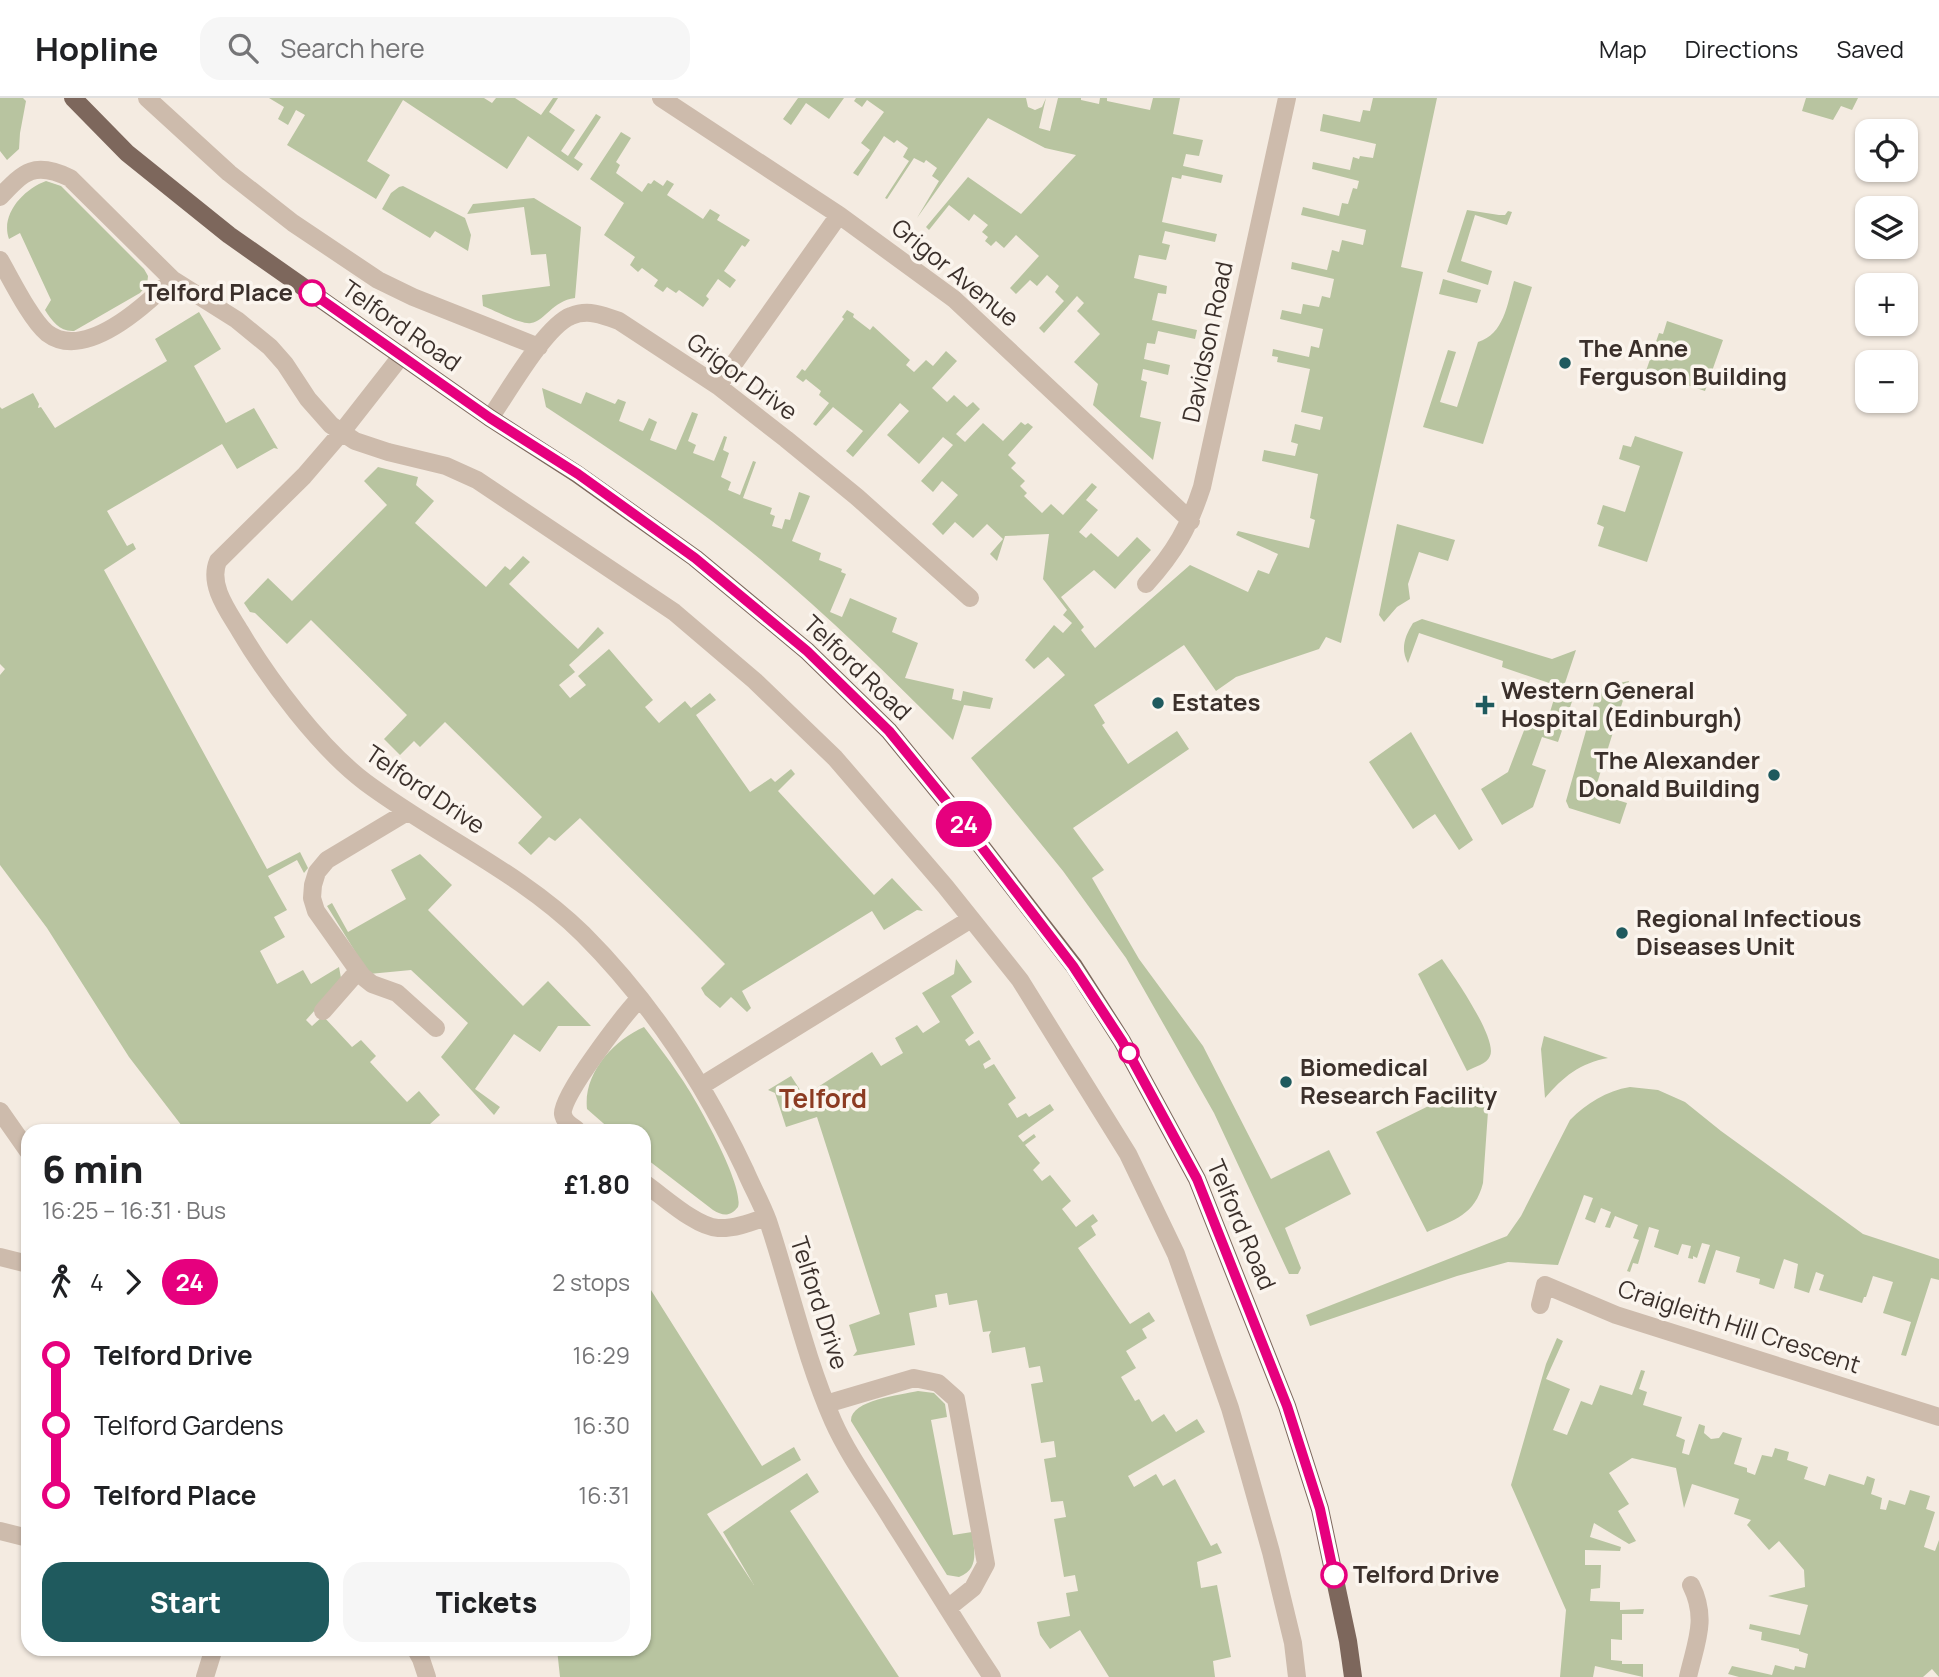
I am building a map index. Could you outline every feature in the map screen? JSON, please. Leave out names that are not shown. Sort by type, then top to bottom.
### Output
[{"type":"main road","name":"Telford Road","points":[[73,98],[127,153],[229,234],[490,418],[578,474],[695,558],[807,651],[889,731],[1073,966],[1122,1041],[1197,1179],[1287,1406],[1320,1509],[1353,1677]]},
{"type":"street","name":"Telford Road","points":[[147,98],[229,173],[282,215],[378,280],[538,348]]},
{"type":"street","name":"Grigor Avenue","points":[[661,98],[839,215],[954,299],[1191,521]]},
{"type":"street","name":"Davidson Road","points":[[1146,584],[1173,551],[1191,521],[1202,487],[1287,98]]},
{"type":"street","points":[[0,197],[20,176],[28,172],[40,169],[70,178],[172,279],[237,320],[270,347],[318,412],[341,433],[355,441],[388,452],[446,466],[477,480],[674,612],[755,681],[835,758],[1020,980],[1128,1154],[1176,1254],[1230,1408],[1272,1552],[1293,1643],[1297,1677]]},
{"type":"street","points":[[718,386],[839,215]]},
{"type":"street","points":[[0,260],[37,322],[46,332],[67,342],[77,342],[129,317],[172,279]]},
{"type":"street","name":"Grigor Drive","points":[[490,418],[538,348],[562,320],[587,312],[602,314],[619,321],[718,386],[857,497],[970,598]]},
{"type":"street","points":[[341,433],[402,355]]},
{"type":"street","name":"Telford Drive","points":[[341,433],[304,476],[226,552],[215,568],[218,591],[259,662],[312,730],[348,768],[407,812],[467,848],[569,921],[613,965],[639,999],[701,1086],[731,1140],[766,1217],[826,1404],[845,1444],[992,1677]]},
{"type":"street","points":[[407,812],[327,860],[317,872],[312,898],[316,911],[358,971],[372,984],[397,993],[436,1028]]},
{"type":"street","points":[[701,1086],[971,919]]},
{"type":"street","points":[[323,1011],[358,971]]},
{"type":"street","points":[[570,1124],[562,1113],[564,1104],[639,999]]},
{"type":"street","points":[[0,1111],[21,1141]]},
{"type":"street","name":"Telford Drive","points":[[651,1188],[710,1227],[721,1228],[766,1217]]},
{"type":"street","points":[[0,1257],[21,1262]]},
{"type":"street","name":"Craigleith Hill Crescent","points":[[1540,1305],[1545,1285],[1616,1315],[1939,1417]]},
{"type":"street","name":"Telford Drive","points":[[826,1404],[914,1378],[938,1383],[956,1398],[986,1564],[973,1588],[948,1608]]},
{"type":"street","points":[[0,1531],[21,1536]]},
{"type":"street","points":[[1688,1677],[1701,1618],[1697,1597],[1690,1585]]},
{"type":"street","points":[[205,1677],[212,1656]]},
{"type":"street","points":[[419,1656],[427,1677]]},
{"type":"green space","points":[[0,98],[23,98],[26,101],[19,149],[7,160],[0,151]]},
{"type":"green space","points":[[269,98],[484,98],[492,103],[496,98],[515,98],[541,115],[553,98],[558,98],[549,112],[575,130],[561,151],[568,156],[596,114],[601,117],[574,158],[583,164],[578,171],[528,136],[507,169],[403,100],[367,161],[390,175],[376,199],[287,145],[305,115],[296,110],[288,125],[278,119],[284,107]]},
{"type":"green space","points":[[798,98],[844,98],[829,119],[806,103],[791,125],[783,119]]},
{"type":"green space","points":[[856,98],[1026,98],[1028,107],[1035,110],[1042,107],[1046,98],[1039,128],[1050,131],[1058,98],[1081,98],[1099,104],[1100,98],[1107,98],[1107,101],[1150,110],[1153,98],[1180,98],[1173,134],[1203,140],[1199,156],[1186,154],[1183,166],[1223,175],[1221,183],[1182,175],[1181,179],[1172,177],[1162,222],[1217,234],[1215,242],[1165,231],[1162,243],[1170,245],[1166,260],[1139,255],[1134,278],[1167,286],[1166,294],[1158,293],[1152,320],[1197,330],[1195,339],[1158,331],[1155,344],[1147,343],[1144,359],[1170,365],[1168,375],[1143,369],[1141,380],[1147,382],[1140,417],[1161,422],[1153,460],[1093,405],[1098,384],[1074,362],[1100,334],[1077,311],[1084,303],[1077,296],[1044,333],[1039,328],[1064,301],[1055,292],[1059,286],[1047,275],[1037,286],[1030,280],[1016,294],[1010,288],[1039,256],[1016,235],[1004,248],[996,241],[991,246],[985,241],[988,237],[982,232],[988,225],[974,214],[969,221],[949,205],[929,230],[926,227],[968,177],[1021,214],[1076,155],[1045,148],[988,118],[917,218],[939,181],[932,176],[937,168],[926,160],[924,163],[914,158],[887,199],[885,198],[909,161],[903,157],[908,148],[897,140],[894,143],[884,136],[858,176],[853,173],[870,150],[861,143],[884,112],[867,100],[862,107],[854,101]]},
{"type":"green space","points":[[1373,98],[1437,98],[1401,267],[1423,272],[1341,643],[1326,637],[1319,649],[1236,677],[1216,691],[1184,645],[1094,705],[1105,723],[1102,725],[1128,764],[1177,731],[1189,749],[1073,828],[1104,870],[1092,878],[1139,959],[1203,1046],[1271,1179],[1329,1150],[1351,1194],[1285,1228],[1301,1268],[1298,1274],[1289,1274],[1214,1113],[1126,958],[1063,871],[971,758],[1065,675],[1048,657],[1034,669],[1025,660],[1054,625],[1063,633],[1072,623],[1063,615],[1067,610],[1043,579],[1049,534],[1005,536],[997,561],[990,554],[1003,539],[987,524],[973,538],[955,522],[943,535],[932,524],[958,495],[942,481],[933,492],[921,481],[953,445],[943,437],[919,464],[887,435],[909,411],[900,403],[853,457],[846,451],[863,431],[833,407],[816,426],[813,424],[829,403],[819,395],[821,391],[806,379],[803,382],[796,377],[802,369],[805,371],[844,319],[842,317],[847,310],[870,330],[873,326],[910,360],[906,365],[914,372],[926,360],[933,366],[946,351],[957,361],[932,388],[947,402],[954,395],[967,407],[973,402],[980,409],[956,434],[965,442],[983,423],[1003,441],[1021,422],[1033,427],[1008,455],[1016,463],[1011,468],[1025,481],[1020,486],[1027,493],[1024,496],[1042,513],[1051,504],[1063,515],[1092,483],[1097,487],[1086,500],[1098,510],[1079,532],[1086,538],[1091,533],[1118,557],[1137,537],[1151,550],[1115,589],[1094,570],[1061,597],[1084,627],[1081,630],[1095,648],[1190,565],[1248,592],[1258,570],[1269,574],[1278,554],[1236,535],[1238,531],[1309,548],[1315,520],[1310,518],[1318,474],[1262,461],[1264,450],[1295,456],[1298,444],[1291,442],[1295,424],[1320,430],[1323,417],[1301,412],[1310,369],[1277,362],[1278,357],[1272,356],[1273,349],[1309,357],[1311,346],[1319,348],[1323,329],[1280,319],[1282,310],[1301,314],[1303,304],[1319,307],[1322,296],[1330,298],[1334,279],[1291,269],[1292,262],[1327,270],[1332,250],[1339,252],[1342,240],[1363,245],[1366,230],[1301,215],[1303,207],[1339,216],[1342,203],[1348,204],[1353,188],[1357,189],[1359,181],[1312,169],[1313,162],[1350,170],[1353,157],[1373,158],[1376,144],[1320,131],[1323,114],[1360,122],[1363,110],[1370,111]]},
{"type":"green space","points":[[1806,98],[1858,98],[1852,110],[1841,106],[1833,120],[1802,111]]},
{"type":"green space","points":[[621,132],[631,138],[616,162],[620,165],[616,173],[642,192],[648,183],[651,184],[654,180],[663,186],[667,180],[674,184],[667,195],[703,219],[710,209],[720,215],[717,220],[750,240],[745,247],[742,245],[724,271],[736,280],[730,288],[718,279],[706,296],[709,299],[703,307],[679,290],[676,293],[667,287],[663,292],[654,286],[658,280],[642,268],[638,272],[630,265],[635,257],[604,235],[624,203],[590,179]]},
{"type":"green space","points":[[46,181],[61,186],[148,276],[147,285],[140,293],[74,331],[61,328],[45,310],[51,300],[20,233],[9,239],[7,230],[11,212],[22,196]]},
{"type":"green space","points":[[403,186],[465,218],[471,235],[468,251],[435,231],[430,238],[382,209],[391,193]]},
{"type":"green space","points":[[534,198],[581,227],[575,298],[560,303],[541,319],[527,323],[483,306],[482,295],[550,286],[546,254],[531,255],[524,207],[467,214],[473,204]]},
{"type":"green space","points":[[1467,210],[1499,215],[1512,212],[1507,225],[1475,215],[1461,261],[1492,271],[1488,285],[1447,272]]},
{"type":"green space","points":[[1443,279],[1481,290],[1477,303],[1439,294]]},
{"type":"green space","points":[[1514,281],[1532,287],[1483,444],[1423,427],[1448,350],[1456,352],[1440,402],[1457,407],[1478,342],[1487,338],[1499,326]]},
{"type":"green space","points":[[199,312],[221,349],[194,366],[226,423],[254,408],[278,449],[274,448],[237,469],[222,444],[107,511],[127,546],[133,543],[136,549],[104,570],[267,869],[300,852],[308,868],[304,873],[297,860],[268,876],[287,910],[274,917],[285,937],[260,951],[277,984],[303,970],[311,984],[339,967],[341,978],[335,988],[306,1020],[312,1026],[323,1016],[352,1047],[361,1040],[376,1056],[370,1062],[407,1102],[419,1091],[440,1115],[430,1124],[180,1124],[129,1057],[47,928],[0,865],[0,675],[5,669],[0,664],[0,407],[2,409],[33,393],[39,404],[38,408],[41,407],[55,428],[167,361],[155,339]]},
{"type":"green space","points":[[1667,321],[1723,340],[1705,391],[1646,371],[1659,333],[1663,334]]},
{"type":"green space","points":[[542,388],[581,404],[586,392],[615,404],[618,399],[626,402],[619,421],[643,431],[649,418],[657,422],[650,440],[676,450],[692,412],[698,414],[688,441],[696,445],[693,453],[714,461],[724,436],[727,437],[723,450],[729,453],[721,477],[731,482],[728,490],[740,495],[753,461],[756,462],[743,498],[772,508],[770,514],[775,516],[772,526],[782,529],[785,519],[790,520],[799,492],[810,496],[792,541],[821,553],[819,560],[842,569],[841,572],[846,574],[830,612],[842,617],[850,598],[897,618],[892,632],[918,643],[905,678],[954,689],[952,699],[961,701],[963,691],[993,698],[990,709],[964,705],[953,740],[789,583],[685,501],[546,407]]},
{"type":"green space","points":[[1635,436],[1683,452],[1647,562],[1598,546],[1604,527],[1597,524],[1603,505],[1625,512],[1640,466],[1619,459],[1623,445],[1631,447]]},
{"type":"green space","points":[[378,467],[418,477],[416,485],[434,501],[415,523],[486,587],[505,566],[510,570],[523,556],[530,562],[509,584],[578,649],[598,627],[604,633],[569,665],[575,672],[559,685],[570,698],[586,685],[578,676],[609,649],[653,700],[645,707],[659,723],[685,701],[691,708],[710,693],[716,700],[696,715],[750,792],[771,778],[775,782],[791,769],[795,774],[778,791],[874,895],[892,878],[923,911],[917,910],[884,930],[872,911],[742,991],[751,1008],[747,1012],[731,997],[720,1008],[701,988],[725,964],[580,818],[555,841],[549,837],[531,855],[518,843],[542,817],[445,722],[420,747],[414,741],[400,755],[384,739],[407,715],[311,620],[287,644],[255,613],[250,612],[244,603],[268,578],[292,601],[387,505],[364,481]]},
{"type":"green space","points":[[1397,524],[1455,540],[1448,561],[1419,552],[1408,584],[1410,599],[1397,607],[1384,622],[1379,615]]},
{"type":"green space","points":[[1422,619],[1552,659],[1576,650],[1564,686],[1576,690],[1558,742],[1542,737],[1532,765],[1546,770],[1533,807],[1502,825],[1481,789],[1508,772],[1528,720],[1546,725],[1558,686],[1502,667],[1503,661],[1419,633],[1408,663],[1404,653],[1406,638],[1413,623]]},
{"type":"green space","points":[[1629,681],[1594,793],[1627,803],[1620,824],[1569,808],[1566,801],[1597,692],[1605,686]]},
{"type":"green space","points":[[1411,732],[1473,840],[1459,850],[1435,814],[1413,829],[1369,762]]},
{"type":"green space","points":[[420,854],[452,885],[428,910],[523,1006],[548,981],[591,1026],[558,1026],[540,1052],[514,1034],[475,1089],[500,1107],[494,1115],[441,1057],[468,1023],[411,970],[369,974],[327,906],[332,903],[348,932],[406,899],[391,870]]},
{"type":"green space","points":[[956,959],[972,982],[951,996],[974,1033],[965,1040],[969,1046],[979,1040],[991,1059],[983,1064],[985,1069],[994,1064],[1016,1098],[1008,1104],[1017,1118],[1026,1113],[1029,1117],[1050,1104],[1054,1110],[1018,1136],[1023,1142],[1034,1134],[1036,1137],[1025,1145],[1040,1163],[1033,1170],[1042,1181],[1050,1175],[1071,1201],[1062,1209],[1076,1227],[1093,1214],[1098,1221],[1091,1226],[1096,1235],[1078,1248],[1130,1324],[1149,1312],[1155,1321],[1142,1329],[1147,1338],[1126,1351],[1136,1368],[1121,1377],[1135,1401],[1139,1399],[1152,1422],[1164,1414],[1176,1432],[1197,1419],[1205,1432],[1128,1476],[1134,1487],[1156,1474],[1163,1486],[1175,1479],[1211,1546],[1217,1543],[1222,1553],[1197,1562],[1201,1588],[1217,1585],[1231,1657],[1213,1661],[1215,1677],[1109,1677],[1080,1630],[1050,1649],[1040,1635],[1037,1622],[1070,1616],[1066,1593],[1078,1591],[1075,1575],[1064,1577],[1054,1519],[1066,1517],[1063,1501],[1051,1502],[1044,1459],[1056,1457],[1054,1441],[1041,1443],[1031,1384],[1043,1382],[1040,1366],[1029,1368],[1025,1347],[992,1353],[989,1335],[991,1331],[983,1332],[977,1300],[949,1305],[947,1293],[935,1295],[937,1307],[909,1313],[915,1345],[853,1356],[857,1351],[849,1325],[880,1314],[817,1117],[786,1127],[775,1093],[768,1090],[791,1076],[804,1096],[872,1052],[881,1066],[903,1053],[895,1038],[917,1025],[923,1033],[940,1022],[922,993],[954,974]]},
{"type":"green space","points":[[1442,959],[1473,1007],[1491,1048],[1486,1061],[1467,1071],[1418,974]]},
{"type":"green space","points":[[644,1027],[686,1086],[706,1120],[734,1180],[738,1196],[738,1207],[729,1214],[713,1210],[651,1162],[651,1124],[604,1124],[587,1109],[587,1096],[595,1071],[612,1049]]},
{"type":"green space","points":[[1544,1036],[1608,1058],[1589,1063],[1573,1072],[1545,1098],[1541,1049]]},
{"type":"green space","points":[[1471,1085],[1484,1087],[1489,1097],[1483,1183],[1469,1209],[1454,1220],[1427,1232],[1376,1132]]},
{"type":"green space","points":[[1630,1087],[1658,1090],[1685,1102],[1863,1234],[1939,1259],[1939,1280],[1931,1278],[1906,1356],[1901,1355],[1911,1322],[1883,1313],[1893,1282],[1873,1276],[1862,1303],[1819,1290],[1824,1275],[1816,1272],[1809,1293],[1794,1288],[1798,1264],[1784,1259],[1774,1289],[1759,1284],[1760,1279],[1736,1272],[1740,1257],[1716,1250],[1705,1284],[1698,1282],[1710,1245],[1702,1243],[1697,1258],[1688,1258],[1691,1246],[1682,1244],[1678,1255],[1654,1247],[1659,1230],[1649,1227],[1638,1264],[1633,1263],[1630,1272],[1627,1271],[1639,1240],[1633,1238],[1638,1225],[1615,1216],[1610,1228],[1605,1227],[1611,1212],[1601,1208],[1595,1223],[1585,1219],[1593,1198],[1584,1195],[1558,1265],[1508,1262],[1457,1276],[1310,1326],[1306,1315],[1507,1236],[1521,1216],[1570,1120],[1597,1099]]},
{"type":"green space","points":[[651,1290],[762,1466],[794,1447],[801,1460],[707,1514],[754,1585],[723,1532],[807,1473],[819,1492],[790,1511],[899,1677],[560,1677],[558,1656],[651,1656]]},
{"type":"green space","points":[[1557,1338],[1563,1341],[1546,1379],[1570,1389],[1553,1430],[1567,1435],[1581,1401],[1592,1405],[1600,1385],[1632,1395],[1641,1370],[1645,1371],[1639,1389],[1647,1392],[1643,1405],[1682,1417],[1676,1436],[1685,1440],[1682,1453],[1689,1455],[1699,1424],[1705,1426],[1704,1433],[1711,1439],[1719,1438],[1723,1432],[1742,1438],[1734,1464],[1747,1468],[1747,1472],[1755,1475],[1762,1455],[1772,1457],[1775,1448],[1789,1452],[1787,1460],[1808,1467],[1804,1479],[1825,1486],[1829,1474],[1864,1485],[1867,1476],[1875,1479],[1871,1494],[1882,1498],[1880,1509],[1886,1510],[1889,1500],[1905,1505],[1910,1490],[1930,1496],[1926,1509],[1935,1512],[1924,1547],[1935,1551],[1939,1540],[1939,1677],[1932,1669],[1923,1677],[1739,1677],[1728,1674],[1732,1666],[1772,1675],[1775,1665],[1794,1670],[1795,1666],[1805,1668],[1808,1654],[1799,1649],[1761,1640],[1762,1632],[1749,1629],[1750,1624],[1800,1635],[1808,1605],[1768,1596],[1805,1587],[1804,1570],[1779,1541],[1769,1550],[1747,1525],[1751,1520],[1734,1514],[1739,1499],[1692,1484],[1684,1508],[1676,1468],[1632,1458],[1609,1473],[1629,1504],[1618,1511],[1636,1541],[1629,1544],[1594,1523],[1590,1537],[1621,1547],[1620,1551],[1585,1550],[1585,1565],[1601,1565],[1600,1588],[1591,1589],[1590,1601],[1620,1602],[1620,1610],[1644,1609],[1643,1614],[1622,1614],[1622,1640],[1611,1639],[1611,1660],[1622,1661],[1622,1664],[1643,1664],[1643,1677],[1595,1666],[1593,1677],[1560,1677],[1566,1610],[1511,1485],[1546,1364]]},
{"type":"green space","points":[[918,1391],[934,1393],[945,1404],[947,1417],[931,1420],[953,1535],[972,1532],[974,1552],[970,1569],[959,1577],[947,1575],[851,1421],[853,1414],[867,1403]]},
{"type":"bus line","name":"24","points":[[312,293],[490,418],[578,474],[695,558],[807,651],[889,731],[947,802],[1073,966],[1122,1041],[1197,1179],[1287,1406],[1320,1509],[1334,1575]]},
{"type":"place","name":"Telford Place","points":[[312,293]]},
{"type":"place","name":"The Anne Ferguson Building","points":[[1565,363]]},
{"type":"place","name":"Estates","points":[[1158,703]]},
{"type":"place","name":"Western General Hospital (Edinburgh)","points":[[1485,705]]},
{"type":"place","name":"The Alexander Donald Building","points":[[1774,775]]},
{"type":"place","name":"Regional Infectious Diseases Unit","points":[[1622,933]]},
{"type":"place","name":"Biomedical Research Facility","points":[[1286,1082]]},
{"type":"place","name":"Telford Drive","points":[[1334,1575]]},
{"type":"district","name":"Telford","points":[[823,1099]]}]
